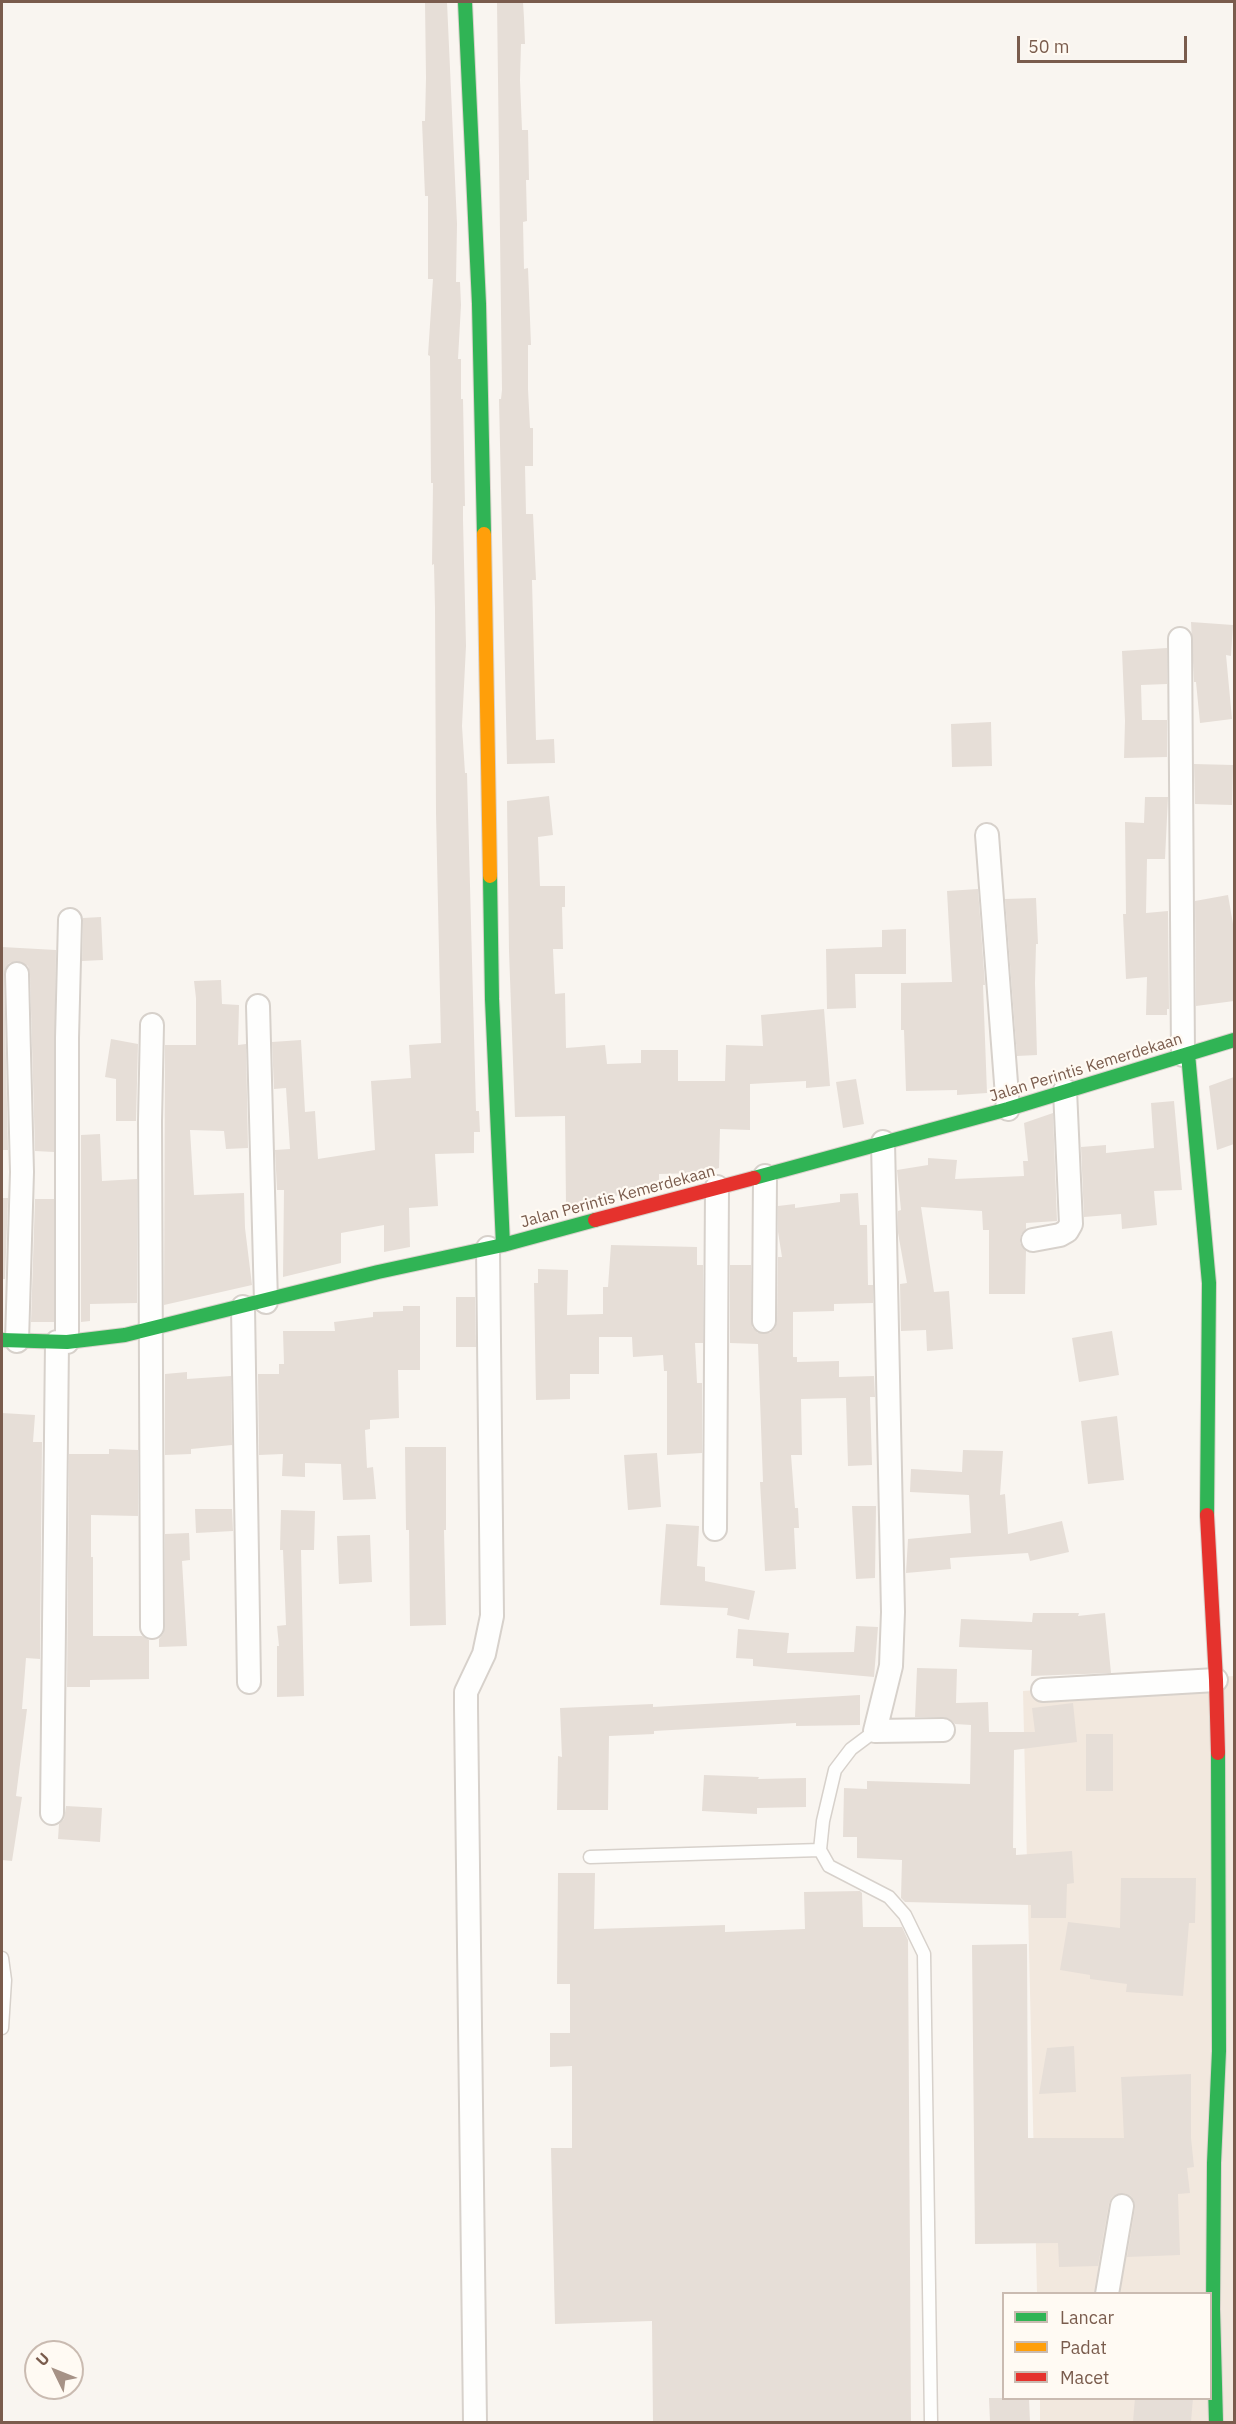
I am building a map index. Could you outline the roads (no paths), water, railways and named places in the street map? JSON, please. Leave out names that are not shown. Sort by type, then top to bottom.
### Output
[{"type":"street","points":[[465,2],[479,304],[489,780],[495,1246],[492,1616],[484,1654],[466,1692],[475,2422]]},
{"type":"street","points":[[1180,639],[1186,1055],[1209,1283],[1210,1353],[1206,1501],[1216,1680],[1227,2050],[1214,2163],[1212,2309],[1216,2422]]},
{"type":"street","points":[[987,836],[1008,1109]]},
{"type":"street","points":[[51,1813],[70,920]]},
{"type":"street","points":[[9,1340],[22,1172],[17,974]]},
{"type":"street","points":[[258,1006],[266,1302]]},
{"type":"street","points":[[152,1025],[152,1627]]},
{"type":"street","name":"Jalan Perintis Kemerdekaan","points":[[9,1340],[62,1342],[151,1329],[266,1302],[378,1272],[495,1246],[765,1176],[1008,1109],[1234,1040]]},
{"type":"street","points":[[1033,1239],[1060,1234],[1067,1231],[1071,1224],[1065,1090]]},
{"type":"street","points":[[883,1142],[893,1612],[891,1666],[875,1731],[943,1730]]},
{"type":"street","points":[[764,1321],[765,1176]]},
{"type":"street","points":[[714,1529],[717,1187]]},
{"type":"street","points":[[243,1307],[249,1682]]},
{"type":"street","points":[[1043,1689],[1216,1680]]},
{"type":"street","points":[[1107,2292],[1122,2206]]},
{"type":"lane","points":[[875,1731],[851,1749],[835,1770],[823,1821],[820,1850],[830,1866],[889,1897],[905,1915],[924,1954],[931,2422]]},
{"type":"lane","points":[[590,1857],[820,1850]]},
{"type":"lane","points":[[2,1958],[5,1980],[2,2028]]}]
